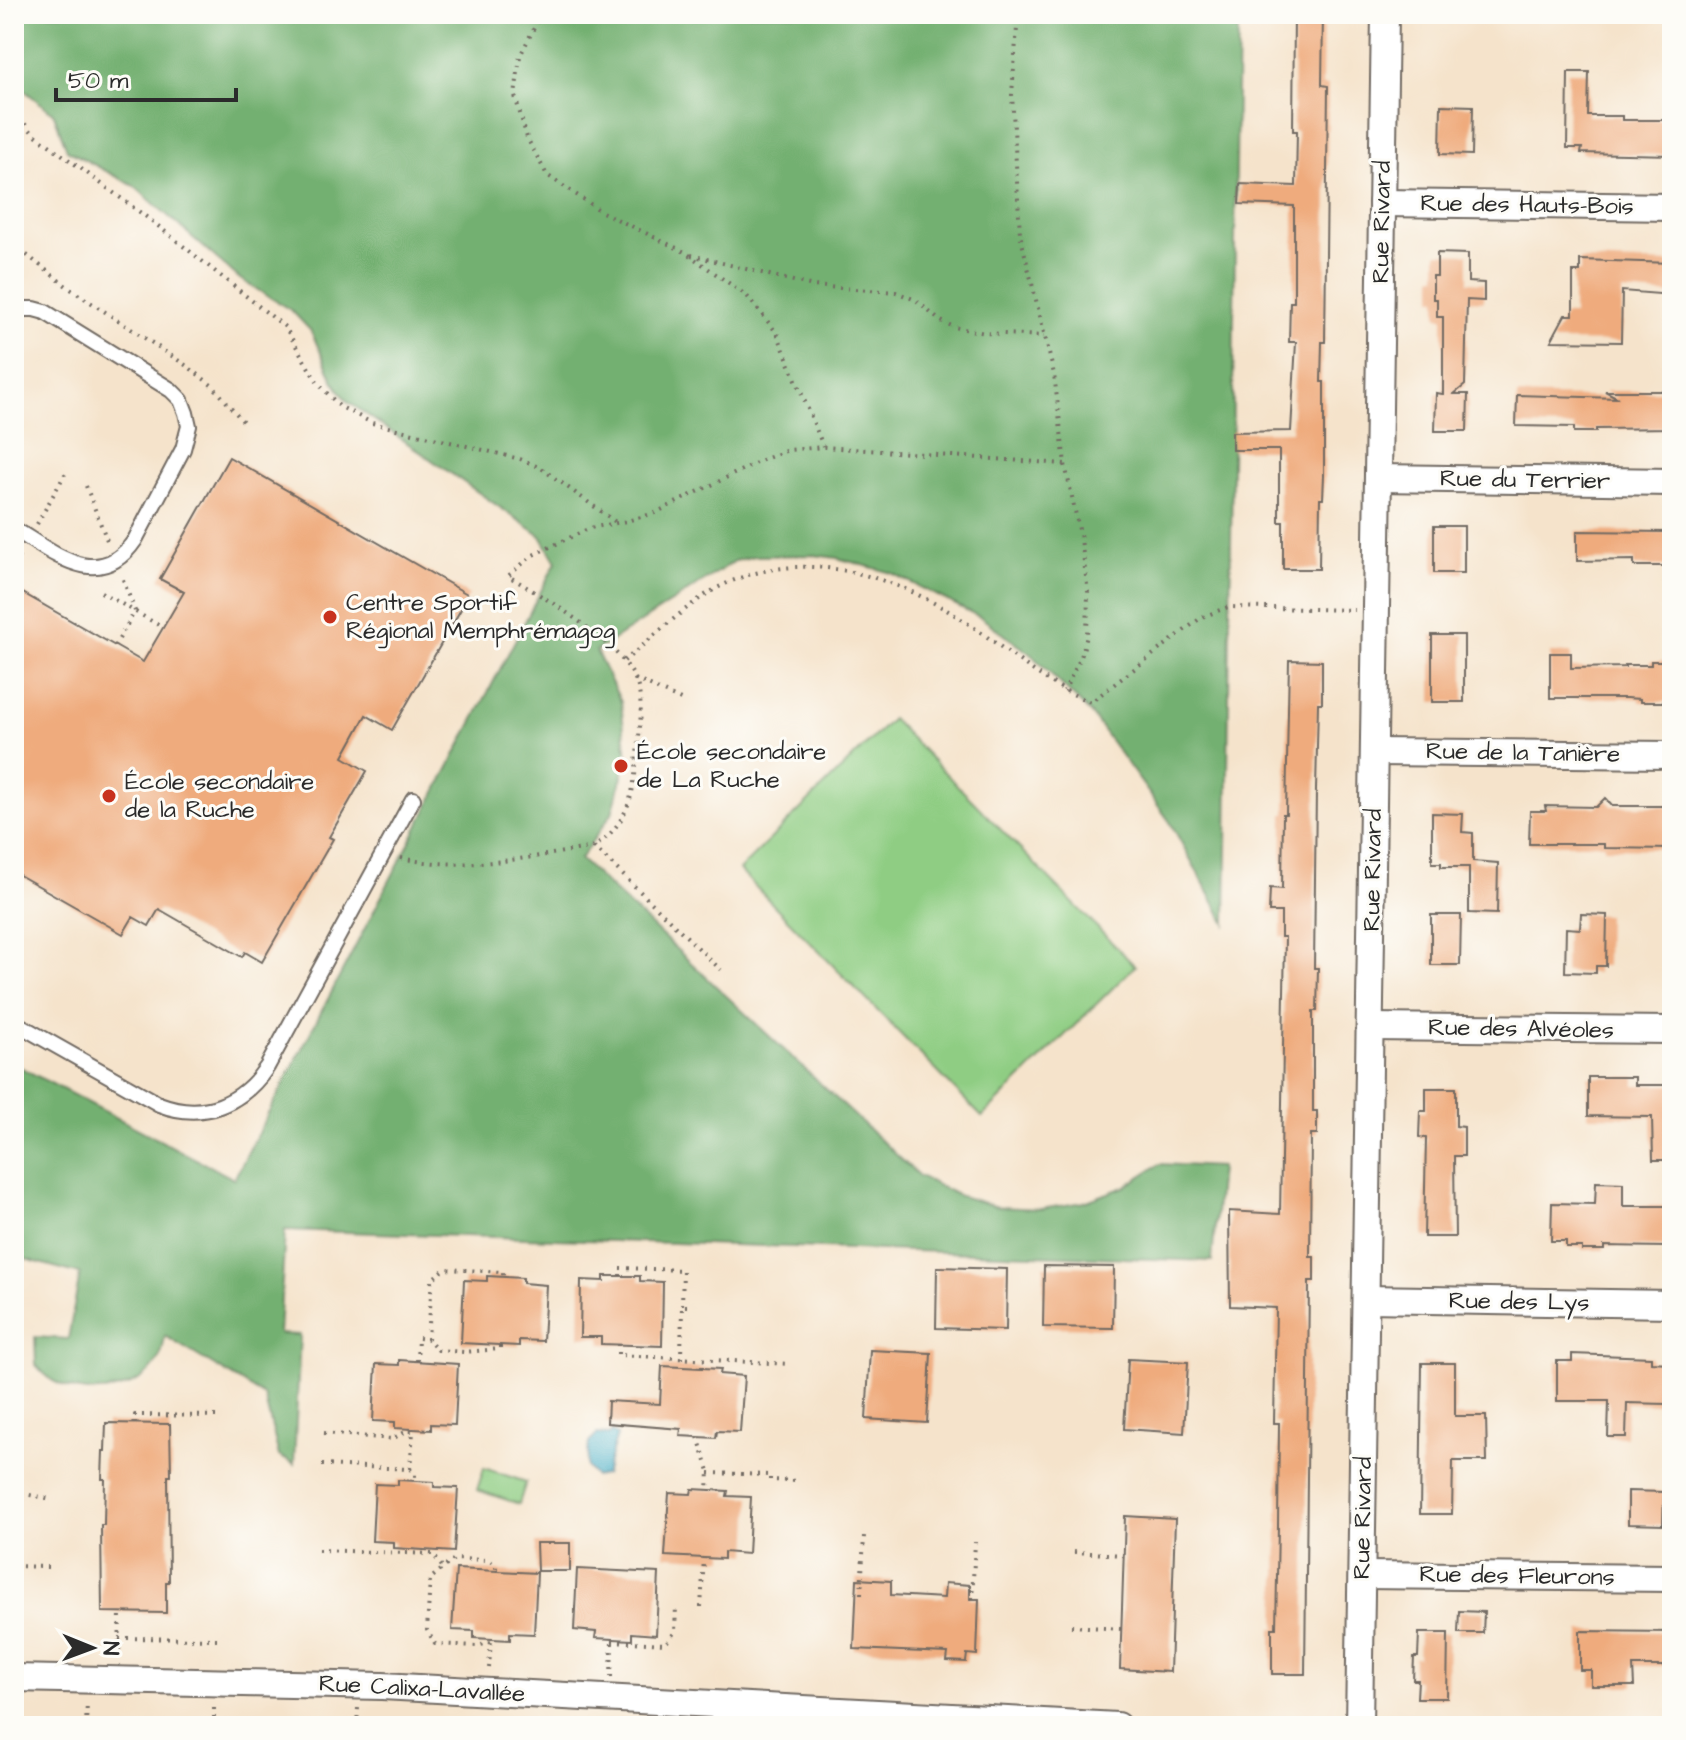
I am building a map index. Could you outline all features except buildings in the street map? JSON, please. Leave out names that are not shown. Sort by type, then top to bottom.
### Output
[{"type":"street","name":"Rue Rivard","points":[[1359,1726],[1385,14]]},
{"type":"street","name":"Rue des Hauts-Bois","points":[[1382,203],[1672,207]]},
{"type":"street","name":"Rue du Terrier","points":[[1378,478],[1672,482]]},
{"type":"street","name":"Rue de la Tanière","points":[[1374,752],[1672,755]]},
{"type":"street","name":"Rue des Alvéoles","points":[[1370,1027],[1672,1030]]},
{"type":"street","name":"Rue des Lys","points":[[1366,1299],[1672,1304]]},
{"type":"street","name":"Rue des Fleurons","points":[[1362,1575],[1672,1578]]},
{"type":"street","name":"Rue Calixa-Lavallée","points":[[14,1678],[382,1686],[1117,1726]]},
{"type":"lane","points":[[14,309],[45,312],[155,378],[181,400],[189,426],[183,449],[142,527],[126,552],[115,561],[86,567],[72,563],[14,529]]},
{"type":"lane","points":[[14,1022],[174,1110],[211,1110],[228,1104],[244,1094],[267,1067],[413,799]]},
{"type":"path","points":[[541,14],[520,56],[515,96],[527,138],[547,175],[602,212],[688,255],[747,296],[777,333],[795,370],[824,447]]},
{"type":"path","points":[[1018,14],[1012,94],[1020,234],[1054,374],[1065,464],[1081,539],[1088,592],[1087,636],[1081,657],[1063,692]]},
{"type":"path","points":[[14,112],[33,133],[153,222],[285,327],[317,382],[339,406],[372,423],[520,459],[541,468],[617,523]]},
{"type":"path","points":[[14,245],[69,288],[190,368],[214,387],[246,425]]},
{"type":"path","points":[[688,255],[813,286],[896,292],[916,300],[939,320],[954,327],[985,333],[1044,336]]},
{"type":"path","points":[[383,854],[429,864],[470,865],[594,847],[608,838],[626,812],[635,787],[640,698],[635,679],[624,661],[589,631],[554,604],[508,576],[533,555],[590,528],[655,513],[788,450],[824,447],[1065,464]]},
{"type":"path","points":[[14,565],[65,474]]},
{"type":"path","points":[[624,661],[709,593],[743,577],[789,568],[824,567],[858,571],[896,583],[958,617],[1063,692],[1091,702],[1202,617],[1228,607],[1376,610]]},
{"type":"path","points":[[101,592],[162,627]]},
{"type":"path","points":[[115,646],[135,611]]},
{"type":"path","points":[[635,679],[683,701]]},
{"type":"path","points":[[594,847],[721,970]]},
{"type":"path","points":[[620,1276],[620,1268],[683,1270],[681,1359]]},
{"type":"path","points":[[428,1339],[432,1279],[445,1269],[503,1272],[503,1277]]},
{"type":"path","points":[[682,1306],[690,1306]]},
{"type":"path","points":[[417,1361],[418,1338],[428,1339],[438,1350],[470,1352],[500,1349],[500,1346]]},
{"type":"path","points":[[618,1344],[618,1355],[790,1364]]},
{"type":"path","points":[[702,1360],[702,1368]]},
{"type":"path","points":[[135,1424],[135,1415],[222,1416]]},
{"type":"path","points":[[324,1433],[392,1439],[413,1430],[410,1469]]},
{"type":"path","points":[[698,1437],[709,1473],[708,1490]]},
{"type":"path","points":[[322,1465],[410,1469],[415,1474],[415,1481]]},
{"type":"path","points":[[709,1473],[770,1475],[770,1480],[798,1481]]},
{"type":"path","points":[[14,1492],[51,1499]]},
{"type":"path","points":[[861,1594],[864,1536]]},
{"type":"path","points":[[972,1599],[975,1542]]},
{"type":"path","points":[[318,1550],[433,1554],[443,1568]]},
{"type":"path","points":[[1074,1552],[1123,1555]]},
{"type":"path","points":[[701,1607],[704,1558]]},
{"type":"path","points":[[491,1642],[478,1646],[435,1644],[427,1630],[430,1579],[454,1559],[489,1560],[496,1566],[496,1571]]},
{"type":"path","points":[[14,1566],[50,1567]]},
{"type":"path","points":[[610,1699],[613,1640],[665,1644],[675,1632],[676,1606]]},
{"type":"path","points":[[118,1680],[120,1612]]},
{"type":"path","points":[[1071,1626],[1123,1629]]},
{"type":"path","points":[[119,1638],[221,1639]]},
{"type":"green space","points":[[14,14],[1238,14],[1226,924],[1170,822],[1091,714],[1032,655],[982,618],[892,573],[814,555],[755,556],[735,561],[596,651],[621,702],[627,758],[612,813],[580,859],[919,1176],[957,1195],[998,1207],[1041,1209],[1084,1202],[1124,1187],[1160,1164],[1220,1167],[1212,1261],[285,1230],[279,1334],[300,1335],[294,1464],[279,1456],[264,1396],[165,1336],[161,1354],[153,1367],[142,1378],[114,1389],[99,1391],[69,1387],[52,1381],[36,1365],[35,1337],[68,1339],[80,1274],[14,1256],[14,1064],[234,1179],[556,562],[541,536],[347,401],[334,382],[311,331],[292,311],[240,279],[134,186],[67,150],[54,114],[14,82]]},
{"type":"green space","points":[[892,719],[1135,966],[982,1117],[739,870]]},
{"type":"green space","points":[[484,1468],[526,1482],[519,1504],[477,1490]]},
{"type":"water","points":[[612,1432],[617,1435],[605,1475],[595,1477],[587,1467],[589,1442],[597,1434],[609,1435]]},
{"type":"place","name":"Centre Sportif Régional Memphrémagog","points":[[330,617]]},
{"type":"place","name":"École secondaire de La Ruche","points":[[621,766]]},
{"type":"place","name":"École secondaire de la Ruche","points":[[109,796]]}]
